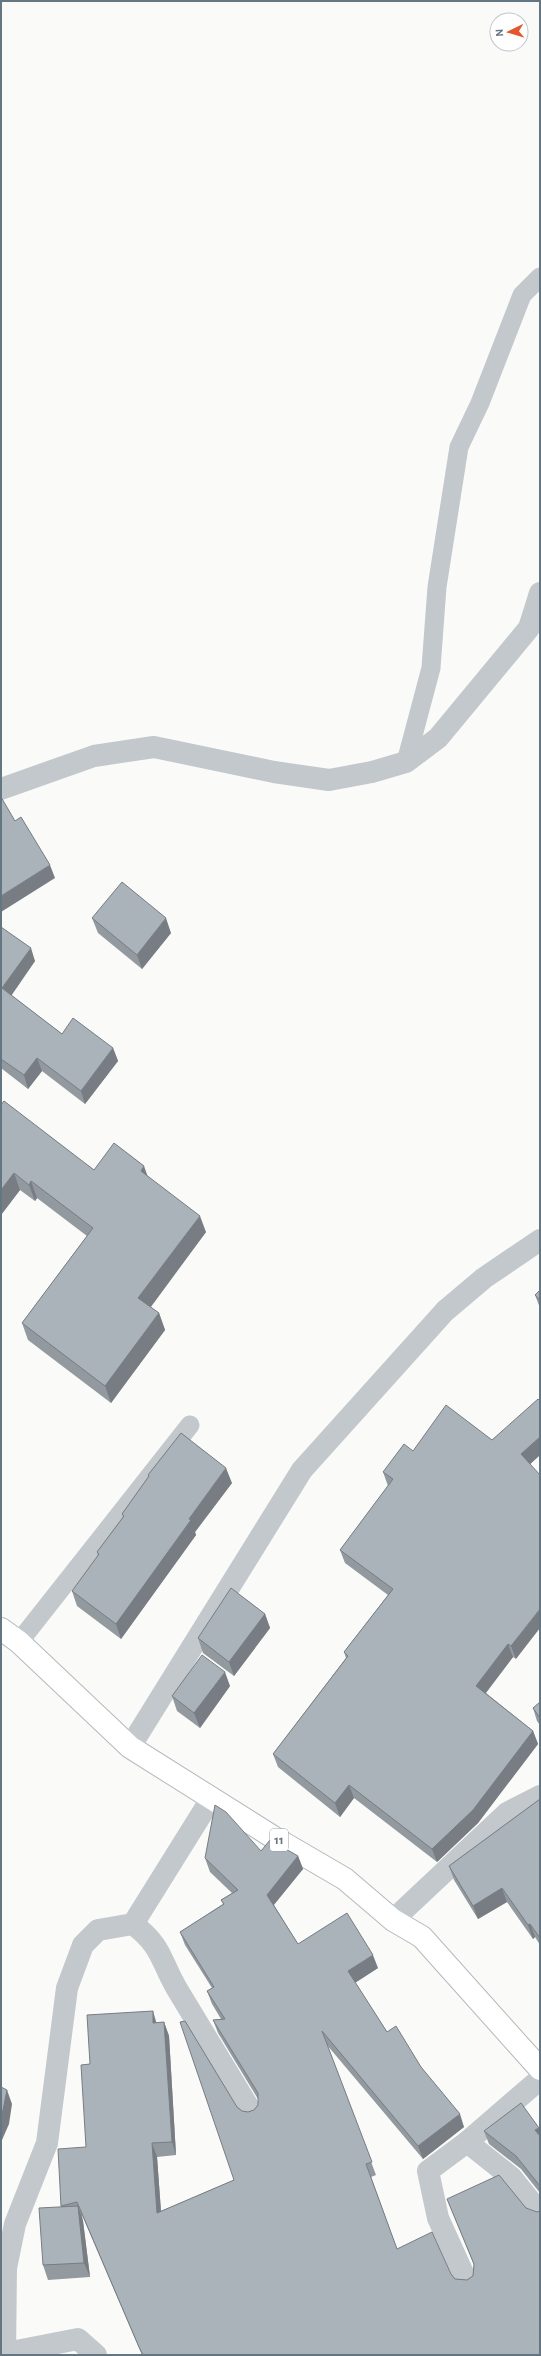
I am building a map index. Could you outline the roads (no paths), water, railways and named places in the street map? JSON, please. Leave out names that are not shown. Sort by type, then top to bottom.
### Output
[{"type":"highway","name":"11","points":[[1,1629],[19,1642],[130,1748],[211,1799],[345,1879],[393,1920],[422,1937],[540,2069]]},
{"type":"street","points":[[1,789],[94,756],[154,747],[274,772],[330,780],[372,772],[406,762],[438,738],[529,628],[540,593]]},
{"type":"street","points":[[130,1748],[302,1470],[445,1311],[484,1278],[540,1240]]},
{"type":"street","points":[[393,1920],[507,1813],[540,1796]]},
{"type":"street","points":[[133,1924],[211,1799]]},
{"type":"street","points":[[96,2355],[78,2339],[4,2354],[6,2268],[15,2224],[47,2143],[67,1988],[83,1945],[98,1930],[133,1924],[150,1937],[161,1953],[176,1986],[252,2113]]},
{"type":"street","points":[[467,2282],[438,2218],[428,2171],[467,2142],[540,2079]]},
{"type":"street","points":[[467,2142],[511,2176],[540,2213]]},
{"type":"lane","points":[[406,762],[430,668],[437,587],[459,447],[480,403],[522,294],[540,277]]},
{"type":"lane","points":[[19,1642],[190,1425]]}]
